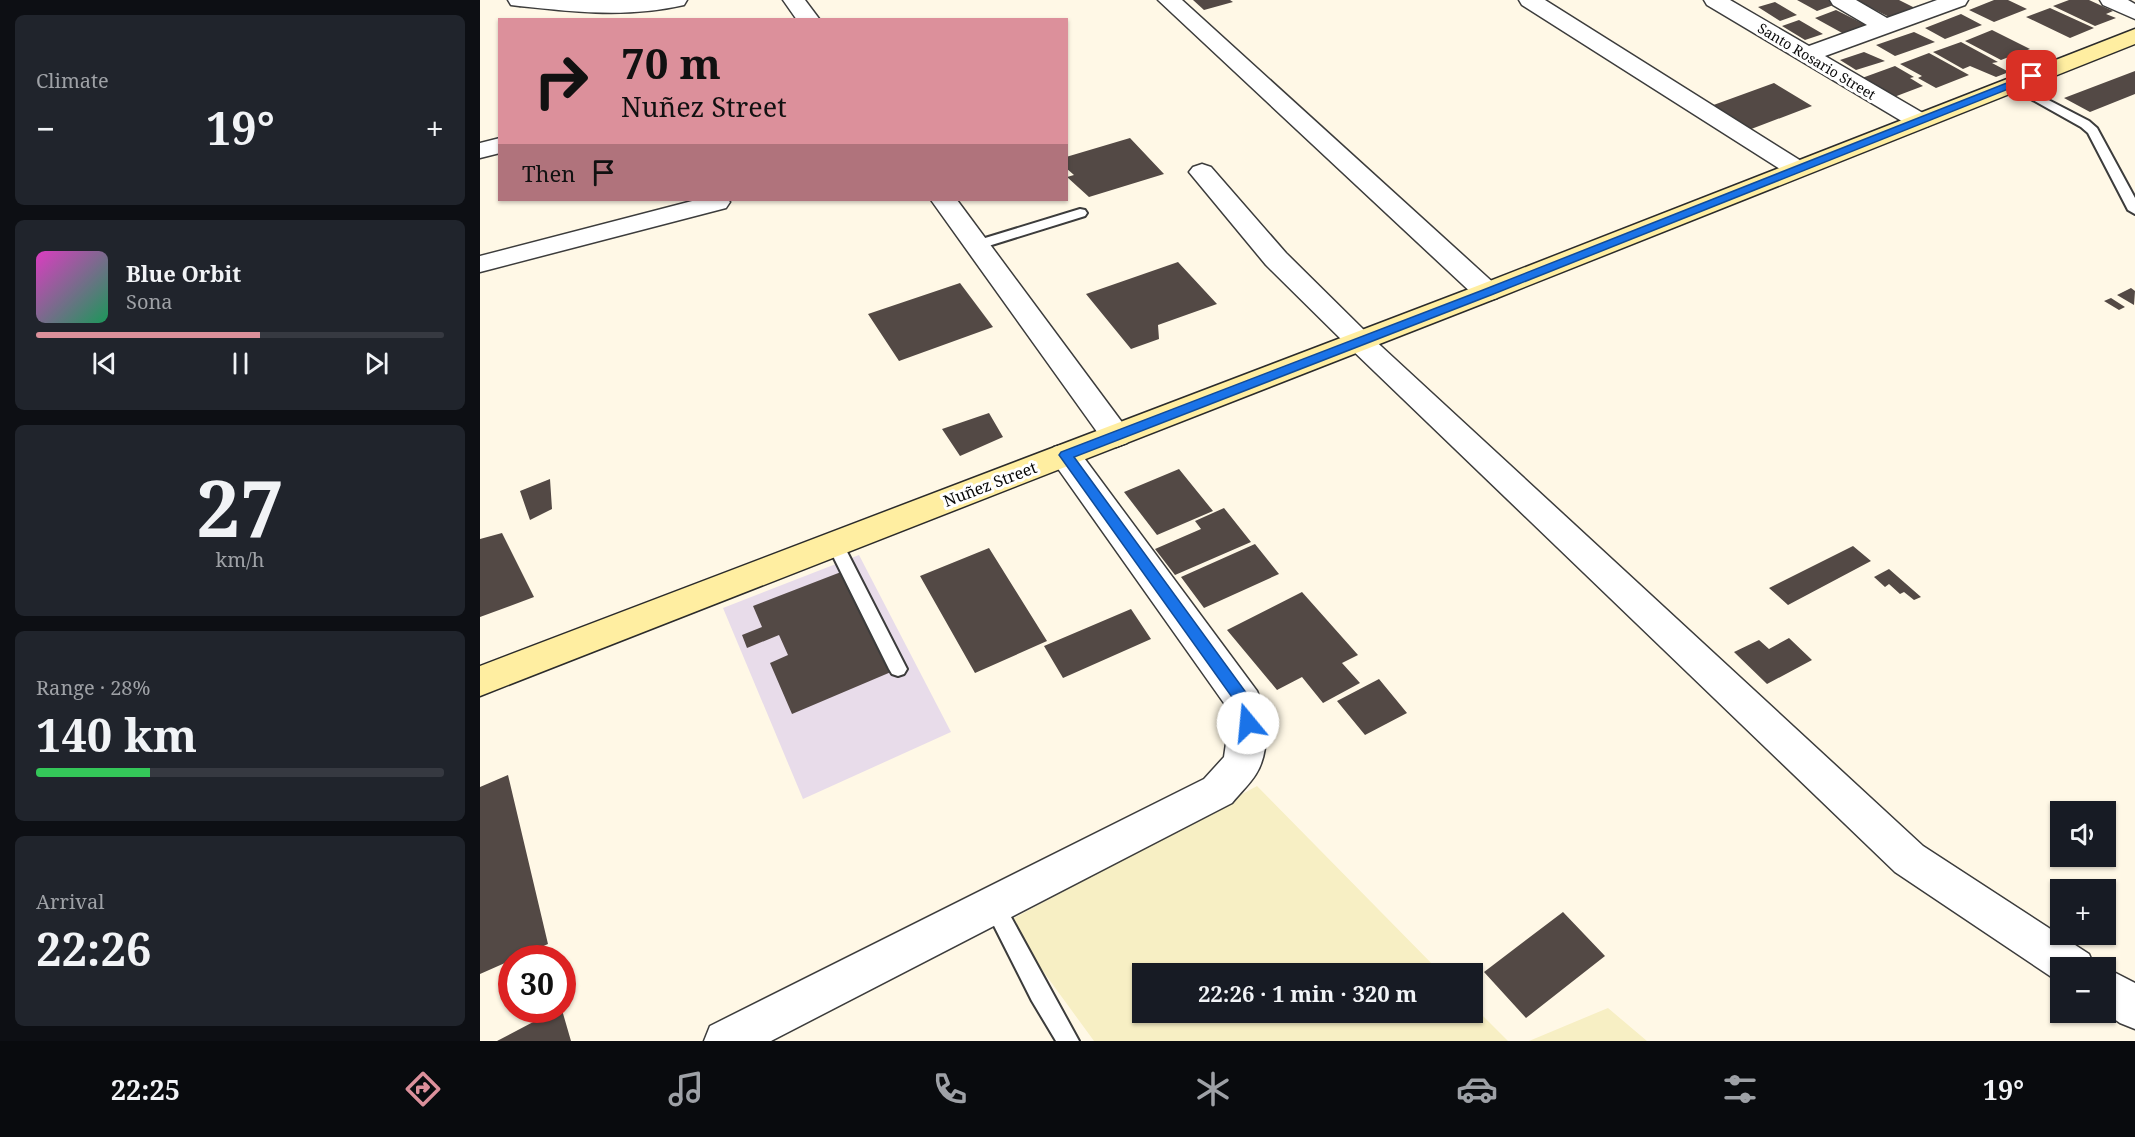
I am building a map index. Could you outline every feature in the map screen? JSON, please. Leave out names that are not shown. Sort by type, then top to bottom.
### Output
[{"type":"street","points":[[519,0],[599,8],[632,7],[676,0]]},
{"type":"street","points":[[794,0],[807,18]]},
{"type":"street","points":[[1169,0],[1487,292]]},
{"type":"street","points":[[1530,0],[1797,169]]},
{"type":"street","name":"Santo Rosario Street","points":[[1715,0],[1919,121]]},
{"type":"street","points":[[1841,0],[1885,26]]},
{"type":"street","points":[[1805,55],[1957,0]]},
{"type":"street","points":[[2111,0],[2135,12]]},
{"type":"street","name":"Nuñez Street","points":[[480,681],[1487,292],[2135,36]]},
{"type":"street","points":[[480,151],[498,146]]},
{"type":"street","points":[[1202,172],[1276,259],[1359,341],[1909,859],[2057,957]]},
{"type":"street","points":[[480,264],[716,201]]},
{"type":"street","points":[[945,201],[1116,436]]},
{"type":"street","points":[[726,1041],[1218,791],[1242,763],[1248,723],[1244,702],[1065,455]]},
{"type":"street","points":[[2116,995],[2135,1008]]},
{"type":"lane","points":[[2012,84],[2093,131],[2135,210]]},
{"type":"lane","points":[[977,245],[1080,213]]},
{"type":"lane","points":[[835,544],[898,669]]},
{"type":"lane","points":[[993,904],[1040,994],[1068,1041]]},
{"type":"shaded area","points":[[859,555],[951,732],[803,799],[723,608]]},
{"type":"shaded area","points":[[1257,786],[1431,963],[1132,963],[1132,1023],[1483,1023],[1483,1016],[1508,1041],[1094,1041],[1007,922]]},
{"type":"shaded area","points":[[1608,1008],[1647,1041],[1529,1041]]},
{"type":"building","points":[[1193,0],[1230,0],[1233,2],[1204,10]]},
{"type":"building","points":[[1797,0],[1832,0],[1839,3],[1817,11]]},
{"type":"building","points":[[1856,0],[1899,0],[1917,9],[1891,18]]},
{"type":"building","points":[[1994,0],[2008,0],[2027,9],[1994,22],[1969,10]]},
{"type":"building","points":[[2069,0],[2089,0],[2113,11],[2106,14],[2116,18],[2095,26],[2053,6]]},
{"type":"building","points":[[1775,2],[1797,15],[1780,21],[1758,7]]},
{"type":"building","points":[[2050,8],[2094,28],[2070,38],[2026,17]]},
{"type":"building","points":[[1836,10],[1866,25],[1844,34],[1815,18]]},
{"type":"building","points":[[1961,14],[1982,25],[1945,39],[1925,28]]},
{"type":"building","points":[[1799,20],[1823,34],[1805,40],[1782,26]]},
{"type":"building","points":[[1992,30],[2030,49],[2001,60],[1965,41]]},
{"type":"building","points":[[1914,32],[1935,42],[1895,56],[1876,45]]},
{"type":"building","points":[[1961,42],[1998,62],[1992,63],[2009,72],[1996,77],[1970,66],[1963,69],[1933,52]]},
{"type":"building","points":[[1864,52],[1885,61],[1856,70],[1840,60]]},
{"type":"building","points":[[1929,53],[1969,75],[1936,88],[1918,78],[1922,76],[1900,64]]},
{"type":"building","points":[[1895,66],[1914,77],[1910,78],[1923,86],[1894,97],[1862,78]]},
{"type":"building","points":[[2135,71],[2135,94],[2090,112],[2064,98]]},
{"type":"building","points":[[1774,83],[1812,106],[1746,131],[1708,107]]},
{"type":"building","points":[[1130,138],[1164,174],[1089,197],[1068,178],[1074,175],[1068,170],[1068,156]]},
{"type":"building","points":[[1178,262],[1217,304],[1158,325],[1159,339],[1131,349],[1086,294]]},
{"type":"building","points":[[960,283],[993,327],[899,361],[868,314]]},
{"type":"building","points":[[2131,288],[2135,291],[2134,305],[2117,295]]},
{"type":"building","points":[[2111,298],[2125,307],[2119,310],[2104,301]]},
{"type":"building","points":[[989,413],[1003,437],[960,456],[942,429]]},
{"type":"building","points":[[1179,469],[1213,511],[1157,535],[1124,492]]},
{"type":"building","points":[[550,479],[552,509],[530,520],[520,491]]},
{"type":"building","points":[[1224,508],[1251,542],[1175,575],[1155,549],[1201,529],[1195,521]]},
{"type":"building","points":[[502,533],[534,597],[480,617],[480,539]]},
{"type":"building","points":[[1255,544],[1279,574],[1204,608],[1181,577]]},
{"type":"building","points":[[1853,546],[1871,561],[1788,605],[1769,588]]},
{"type":"building","points":[[989,548],[1047,641],[975,673],[920,576]]},
{"type":"building","points":[[1889,569],[1921,597],[1914,600],[1904,592],[1900,594],[1889,584],[1885,587],[1874,577]]},
{"type":"building","points":[[841,572],[891,672],[792,714],[770,663],[788,655],[779,635],[747,648],[742,635],[762,627],[753,606]]},
{"type":"building","points":[[1302,592],[1358,655],[1342,663],[1360,683],[1323,703],[1302,677],[1277,690],[1227,630]]},
{"type":"building","points":[[1131,609],[1151,639],[1063,678],[1044,646]]},
{"type":"building","points":[[1789,638],[1812,660],[1767,684],[1734,652],[1759,640],[1769,649]]},
{"type":"building","points":[[1379,679],[1407,713],[1365,735],[1337,701]]},
{"type":"building","points":[[508,775],[548,944],[498,945],[498,966],[480,974],[480,787]]},
{"type":"building","points":[[1563,912],[1605,956],[1526,1018],[1484,972]]},
{"type":"building","points":[[531,1023],[566,1023],[571,1041],[497,1041]]},
{"type":"route","points":[[1248,723],[1244,702],[1065,455],[1487,292],[2032,76]]}]
